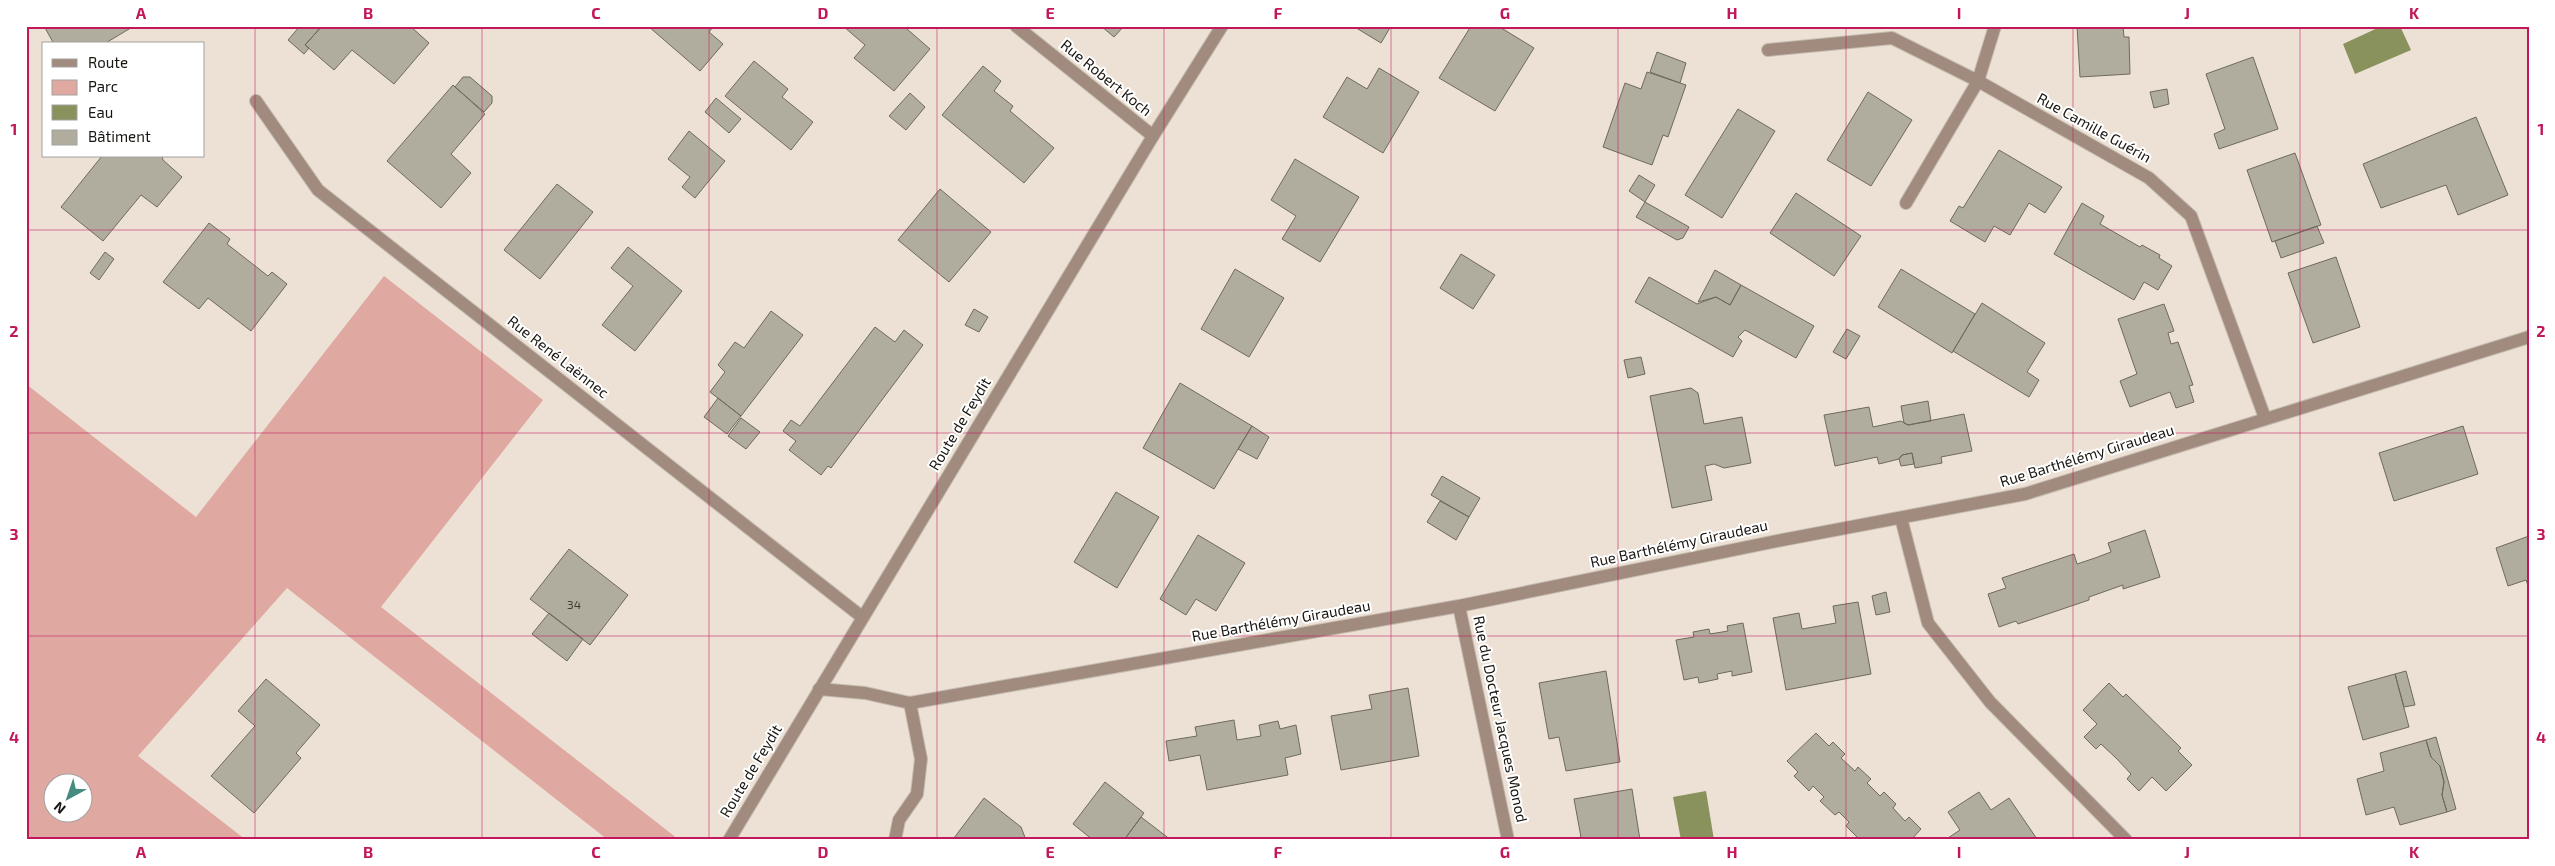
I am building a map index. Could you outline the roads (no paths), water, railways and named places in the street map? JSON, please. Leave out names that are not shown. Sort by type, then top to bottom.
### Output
[{"type":"street","name":"Rue Robert Koch","points":[[1016,26],[1153,136]]},
{"type":"street","name":"Route de Feydit","points":[[729,840],[1153,136],[1222,26]]},
{"type":"street","points":[[1906,203],[1978,82],[1995,26]]},
{"type":"street","name":"Rue Camille Guérin","points":[[1768,50],[1892,38],[1978,82],[2149,178],[2192,216],[2265,418]]},
{"type":"street","name":"Rue René Laënnec","points":[[256,101],[318,190],[862,617]]},
{"type":"street","name":"Rue Barthélémy Giraudeau","points":[[819,688],[865,693],[910,703],[1459,606],[2025,494],[2529,337]]},
{"type":"street","points":[[1901,518],[1928,623],[1990,702],[2126,840]]},
{"type":"street","name":"Rue du Docteur Jacques Monod","points":[[1459,606],[1508,840]]},
{"type":"street","points":[[894,840],[899,820],[917,794],[921,759],[910,703]]},
{"type":"water","points":[[2382,26],[2400,26],[2411,50],[2355,74],[2343,44]]},
{"type":"water","points":[[1706,791],[1714,840],[1681,840],[1673,797]]}]
